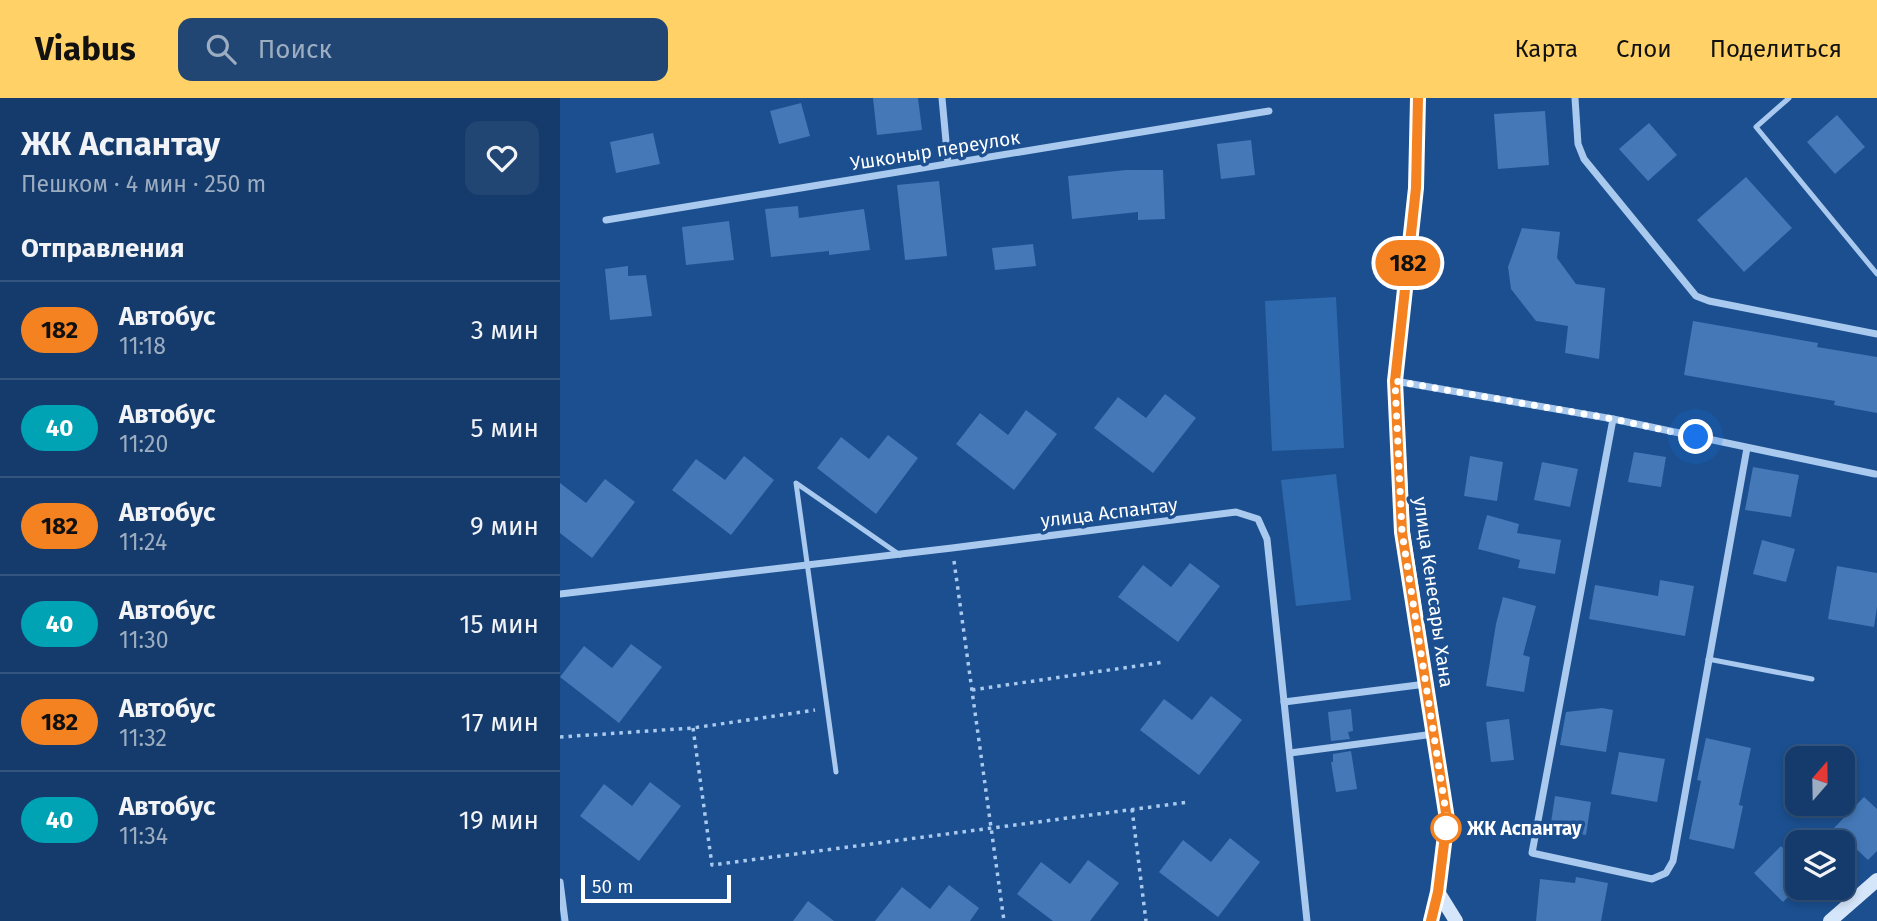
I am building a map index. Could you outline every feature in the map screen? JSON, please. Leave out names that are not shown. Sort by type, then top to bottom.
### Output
[{"type":"street","points":[[942,98],[948,163]]},
{"type":"street","name":"улица Кенесары Хана","points":[[1418,98],[1416,188],[1395,381],[1402,532],[1447,819],[1438,892],[1431,921]]},
{"type":"street","points":[[1575,98],[1577,144],[1584,159],[1696,296],[1709,301],[1877,334]]},
{"type":"street","name":"Ушконыр переулок","points":[[606,220],[1269,111]]},
{"type":"street","points":[[1395,381],[1613,419],[1875,474]]},
{"type":"street","points":[[1613,419],[1532,853],[1652,879],[1666,873],[1673,861],[1747,448]]},
{"type":"street","name":"улица Аспантау","points":[[560,594],[900,555],[1236,512],[1258,519],[1267,539],[1307,921]]},
{"type":"street","points":[[1284,702],[1426,684]]},
{"type":"street","points":[[1290,753],[1434,734]]},
{"type":"street","points":[[1830,921],[1877,880]]},
{"type":"street","points":[[560,882],[565,921]]},
{"type":"street","points":[[1438,892],[1456,921]]},
{"type":"lane","points":[[1789,98],[1756,127],[1877,274]]},
{"type":"lane","points":[[836,772],[796,483],[900,555]]},
{"type":"lane","points":[[1708,659],[1812,679]]},
{"type":"path","points":[[952,548],[1004,921]]},
{"type":"path","points":[[972,690],[1164,662]]},
{"type":"path","points":[[560,737],[693,728],[828,708]]},
{"type":"path","points":[[693,728],[712,866],[1189,802]]},
{"type":"path","points":[[1132,809],[1146,921]]},
{"type":"shaded area","points":[[1336,297],[1344,448],[1272,451],[1265,301]]},
{"type":"shaded area","points":[[1336,474],[1351,600],[1296,606],[1281,480]]},
{"type":"building","points":[[873,98],[918,98],[922,130],[877,135]]},
{"type":"building","points":[[801,103],[810,136],[779,144],[770,111]]},
{"type":"building","points":[[1545,111],[1549,165],[1498,169],[1494,114]]},
{"type":"building","points":[[1837,115],[1865,147],[1835,174],[1807,142]]},
{"type":"building","points":[[1649,123],[1677,155],[1648,181],[1619,149]]},
{"type":"building","points":[[653,133],[660,164],[616,173],[610,142]]},
{"type":"building","points":[[1251,140],[1255,175],[1221,179],[1217,144]]},
{"type":"building","points":[[1126,170],[1163,170],[1165,219],[1138,220],[1138,212],[1072,219],[1068,176]]},
{"type":"building","points":[[1746,177],[1792,228],[1744,272],[1697,220]]},
{"type":"building","points":[[939,181],[947,256],[905,260],[897,185]]},
{"type":"building","points":[[798,206],[799,218],[864,209],[870,250],[771,257],[765,209]]},
{"type":"building","points":[[729,221],[734,260],[686,265],[682,227]]},
{"type":"building","points":[[1522,228],[1560,232],[1557,258],[1576,284],[1605,288],[1599,359],[1565,353],[1568,326],[1536,321],[1511,289],[1508,267]]},
{"type":"building","points":[[1033,244],[1036,266],[995,270],[992,248]]},
{"type":"building","points":[[628,266],[628,276],[646,275],[652,316],[610,320],[605,269]]},
{"type":"building","points":[[1693,321],[1818,343],[1817,347],[1877,357],[1877,413],[1834,405],[1835,401],[1684,375]]},
{"type":"building","points":[[1165,394],[1196,418],[1153,473],[1094,428],[1118,397],[1146,418]]},
{"type":"building","points":[[1026,410],[1057,434],[1014,490],[956,444],[980,413],[1008,435]]},
{"type":"building","points":[[888,435],[918,458],[876,514],[817,468],[841,437],[869,459]]},
{"type":"building","points":[[1634,452],[1666,457],[1661,487],[1628,482]]},
{"type":"building","points":[[744,456],[774,480],[731,535],[672,490],[696,459],[725,480]]},
{"type":"building","points":[[1470,456],[1503,462],[1497,501],[1464,496]]},
{"type":"building","points":[[1542,462],[1578,469],[1570,507],[1534,500]]},
{"type":"building","points":[[1753,467],[1799,475],[1791,517],[1745,510]]},
{"type":"building","points":[[605,479],[635,502],[592,558],[560,533],[560,483],[586,503]]},
{"type":"building","points":[[1487,515],[1519,524],[1517,533],[1561,540],[1555,574],[1518,568],[1520,560],[1478,549]]},
{"type":"building","points":[[1762,540],[1795,549],[1786,582],[1753,574]]},
{"type":"building","points":[[1190,563],[1220,586],[1178,642],[1118,597],[1143,565],[1171,587]]},
{"type":"building","points":[[1837,566],[1877,573],[1874,627],[1828,619]]},
{"type":"building","points":[[1660,580],[1694,586],[1685,636],[1589,619],[1595,585],[1658,596]]},
{"type":"building","points":[[1503,597],[1536,606],[1523,655],[1530,657],[1524,692],[1486,686]]},
{"type":"building","points":[[631,644],[662,667],[619,723],[560,677],[584,646],[612,668]]},
{"type":"building","points":[[1211,696],[1242,720],[1199,775],[1140,730],[1164,699],[1192,720]]},
{"type":"building","points":[[1602,708],[1613,710],[1606,752],[1560,745],[1566,712]]},
{"type":"building","points":[[1351,709],[1353,731],[1348,732],[1350,739],[1331,741],[1328,712]]},
{"type":"building","points":[[1509,719],[1514,760],[1491,762],[1486,722]]},
{"type":"building","points":[[1706,738],[1751,748],[1739,805],[1743,806],[1734,849],[1689,839],[1701,781],[1697,780]]},
{"type":"building","points":[[1351,751],[1357,789],[1336,792],[1331,762],[1333,754]]},
{"type":"building","points":[[1619,752],[1665,759],[1657,802],[1611,794]]},
{"type":"building","points":[[650,782],[681,806],[639,861],[580,816],[604,784],[632,806]]},
{"type":"building","points":[[1555,796],[1591,802],[1586,835],[1550,829]]},
{"type":"building","points":[[1864,797],[1877,809],[1877,851],[1868,860],[1855,848],[1855,830],[1834,828],[1846,816],[1855,816],[1855,806]]},
{"type":"building","points":[[1230,838],[1260,862],[1218,917],[1159,872],[1183,840],[1211,862]]},
{"type":"building","points":[[1781,846],[1785,850],[1785,900],[1783,902],[1754,873]]},
{"type":"building","points":[[1088,860],[1119,883],[1090,921],[1053,921],[1017,894],[1041,862],[1070,884]]},
{"type":"building","points":[[1576,877],[1608,883],[1601,921],[1536,921],[1540,879],[1575,883]]},
{"type":"building","points":[[949,885],[979,908],[970,921],[875,921],[902,887],[930,909]]},
{"type":"building","points":[[808,901],[834,921],[793,921]]},
{"type":"bus line","name":"182","points":[[1418,98],[1416,188],[1395,381],[1402,532],[1447,819],[1438,892],[1431,921]]},
{"type":"place","name":"ЖК Аспантау","points":[[1446,828]]},
{"type":"route","points":[[1446,828],[1447,819],[1402,532],[1395,381],[1613,419],[1696,437]]}]
